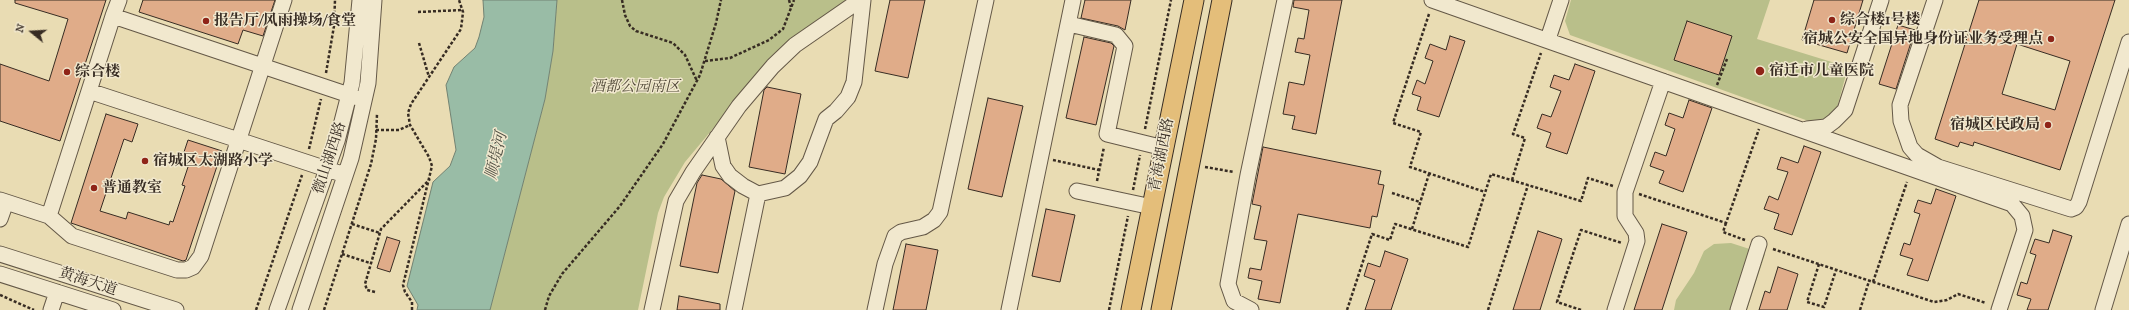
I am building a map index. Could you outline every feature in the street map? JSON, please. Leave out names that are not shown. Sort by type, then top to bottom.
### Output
[{"type":"main road","name":"青海湖西路","points":[[1131,310],[1194,0]]},
{"type":"main road","name":"青海湖西路","points":[[1161,310],[1222,0]]},
{"type":"street","points":[[49,216],[119,0]]},
{"type":"street","points":[[0,219],[3,201],[49,216],[72,236],[177,270],[186,270],[193,267],[201,256],[240,140],[284,0]]},
{"type":"street","name":"微山湖西路","points":[[277,310],[337,141],[352,83],[360,0]]},
{"type":"street","name":"微山湖西路","points":[[300,310],[345,175],[364,100],[368,83],[374,0]]},
{"type":"street","points":[[652,310],[676,201],[717,137],[739,106],[778,61],[819,27],[860,0]]},
{"type":"street","points":[[717,137],[723,166],[730,176],[742,186],[758,194],[786,188],[800,176],[810,162],[826,119],[836,111],[848,97],[854,82],[863,0]]},
{"type":"street","points":[[875,310],[885,264],[895,236],[901,232],[924,227],[934,220],[940,212],[986,0]]},
{"type":"street","points":[[1009,310],[1073,0]]},
{"type":"street","points":[[1251,310],[1234,301],[1228,284],[1248,175],[1285,0]]},
{"type":"street","points":[[1433,0],[1714,95],[1808,129],[1826,127],[1845,110],[1881,0]]},
{"type":"street","points":[[1449,0],[1663,81],[2012,204],[2022,216],[2025,230],[1999,309]]},
{"type":"street","points":[[1548,38],[1561,0]]},
{"type":"street","points":[[1935,0],[1900,105],[1901,121],[1910,146],[1917,155],[1938,167],[2071,209],[2076,207],[2079,202],[2129,42]]},
{"type":"street","points":[[113,16],[364,100]]},
{"type":"street","points":[[1069,24],[1116,35],[1125,46],[1107,134],[1164,148]]},
{"type":"street","points":[[1615,310],[1637,241],[1636,233],[1625,216],[1624,204],[1626,190],[1663,81]]},
{"type":"street","points":[[89,91],[345,175]]},
{"type":"street","points":[[1077,192],[1152,207]]},
{"type":"street","points":[[734,310],[758,194]]},
{"type":"street","points":[[2103,310],[2129,224]]},
{"type":"street","points":[[1738,310],[1758,244]]},
{"type":"street","name":"黄海大道","points":[[0,254],[176,310]]},
{"type":"street","name":"黄海大道","points":[[0,274],[113,310]]},
{"type":"street","points":[[51,310],[57,292]]},
{"type":"path","points":[[412,310],[412,302],[403,286],[430,178],[431,161],[410,125],[408,113],[411,104],[458,35],[462,24],[462,10],[459,0]]},
{"type":"path","points":[[622,0],[625,15],[630,26],[636,31],[673,43],[685,55],[697,81]]},
{"type":"path","points":[[545,310],[549,296],[562,274],[620,206],[663,144],[697,81],[705,61],[721,0]]},
{"type":"path","points":[[789,0],[791,8]]},
{"type":"path","points":[[705,61],[730,58],[769,40],[783,29],[794,0]]},
{"type":"path","points":[[1433,0],[1393,123],[1421,132],[1410,168],[1486,192]]},
{"type":"path","points":[[418,12],[462,10]]},
{"type":"path","points":[[1512,180],[1526,138],[1513,134],[1548,38]]},
{"type":"path","points":[[419,43],[429,77]]},
{"type":"path","points":[[1714,95],[1727,59]]},
{"type":"path","points":[[1763,116],[1723,232],[1934,302],[1947,300],[1958,294],[1999,309]]},
{"type":"path","points":[[376,130],[399,130],[410,125]]},
{"type":"path","points":[[1094,195],[1107,134]]},
{"type":"path","points":[[1041,157],[1099,170]]},
{"type":"path","points":[[1203,166],[1248,175]]},
{"type":"path","points":[[1873,282],[1912,168]]},
{"type":"path","points":[[1412,229],[1429,174]]},
{"type":"path","points":[[1347,310],[1372,234],[1390,240],[1395,224],[1468,247],[1491,174],[1580,201],[1588,178],[1726,223]]},
{"type":"path","points":[[375,292],[365,288],[370,263],[384,224],[430,178]]},
{"type":"path","points":[[1488,310],[1528,185]]},
{"type":"path","points":[[1392,193],[1421,202]]},
{"type":"path","points":[[352,224],[380,233]]},
{"type":"path","points":[[1581,310],[1557,302],[1581,230],[1635,248]]},
{"type":"path","points":[[342,254],[370,263]]},
{"type":"path","points":[[1819,264],[1807,302],[1815,305],[1824,308],[1836,270]]},
{"type":"path","points":[[1860,310],[1869,281]]},
{"type":"path","points":[[0,296],[34,310]]},
{"type":"path","points":[[1813,310],[1815,305]]},
{"type":"green space","name":"酒都公园南区","points":[[557,0],[848,0],[762,70],[685,162],[664,197],[658,213],[638,310],[490,310],[545,99],[553,51]]},
{"type":"green space","points":[[1571,0],[1770,0],[1757,39],[1848,67],[1837,108],[1830,116],[1814,123],[1570,35],[1565,21]]},
{"type":"green space","points":[[1731,243],[1765,254],[1747,310],[1674,310],[1676,300],[1694,273],[1704,251],[1714,244]]},
{"type":"water","name":"顺堤河","points":[[483,0],[557,0],[553,51],[545,99],[490,310],[417,310],[418,305],[407,286],[433,182],[450,166],[456,150],[446,85],[454,67],[475,48],[484,17]]},
{"type":"building","name":"综合楼","points":[[15,0],[106,0],[60,141],[0,121],[0,64],[49,81],[68,19],[15,3]]},
{"type":"building","name":"报告厅/风雨操场/食堂","points":[[143,0],[275,0],[263,36],[243,30],[238,44],[139,12]]},
{"type":"building","points":[[890,0],[925,0],[908,78],[875,71]]},
{"type":"building","points":[[1085,0],[1131,0],[1125,30],[1118,26],[1081,18]]},
{"type":"building","points":[[1294,0],[1342,0],[1316,134],[1292,129],[1295,116],[1283,114],[1289,82],[1304,85],[1310,55],[1295,52],[1298,38],[1304,39],[1309,10],[1293,7]]},
{"type":"building","name":"综合楼1号楼","points":[[1814,0],[1863,0],[1847,53],[1802,40]]},
{"type":"building","points":[[1979,0],[2115,0],[2060,170],[1974,142],[1973,146],[1960,142],[1958,147],[1935,139]],"holes":[[[2017,44],[2070,61],[2055,110],[2002,94]]]},
{"type":"building","points":[[1687,21],[1732,36],[1719,75],[1674,60]]},
{"type":"building","points":[[1898,25],[1915,30],[1896,89],[1879,84]]},
{"type":"building","points":[[1450,36],[1465,41],[1439,117],[1417,110],[1421,97],[1412,94],[1417,80],[1425,84],[1433,61],[1425,58],[1430,44],[1446,50]]},
{"type":"building","points":[[1084,37],[1111,43],[1114,46],[1096,125],[1066,118]]},
{"type":"building","points":[[1575,64],[1595,71],[1567,154],[1546,147],[1551,133],[1537,128],[1542,114],[1551,117],[1561,91],[1550,87],[1554,75],[1569,80]]},
{"type":"building","points":[[767,87],[801,94],[785,174],[749,167],[764,90]]},
{"type":"building","points":[[988,98],[1023,106],[1002,197],[968,189]]},
{"type":"building","points":[[1689,100],[1712,108],[1683,192],[1659,183],[1664,171],[1650,166],[1655,152],[1666,156],[1675,129],[1665,125],[1669,113],[1683,118]]},
{"type":"building","name":"普通教室","points":[[106,114],[138,124],[132,142],[124,139],[100,211],[126,219],[128,212],[169,225],[170,221],[173,222],[185,186],[182,185],[190,161],[182,158],[188,140],[222,151],[186,260],[183,261],[71,223]]},
{"type":"building","points":[[1804,146],[1821,152],[1792,235],[1774,229],[1779,214],[1764,209],[1769,196],[1778,200],[1788,172],[1777,169],[1781,157],[1798,163]]},
{"type":"building","points":[[1263,147],[1381,171],[1378,184],[1384,185],[1377,217],[1372,216],[1370,228],[1298,214],[1280,303],[1258,299],[1262,281],[1248,278],[1250,268],[1261,270],[1267,241],[1254,239],[1261,206],[1252,204]]},
{"type":"building","points":[[702,175],[721,179],[735,191],[718,273],[680,266],[697,183]]},
{"type":"building","points":[[1936,189],[1956,196],[1928,281],[1907,275],[1913,259],[1900,255],[1904,243],[1910,245],[1920,214],[1914,212],[1918,200],[1931,204]]},
{"type":"building","points":[[1046,209],[1075,215],[1060,282],[1032,276]]},
{"type":"building","points":[[1662,224],[1687,232],[1662,310],[1634,310]]},
{"type":"building","points":[[2053,230],[2072,236],[2048,310],[2027,310],[2031,299],[2017,295],[2021,282],[2027,284],[2036,255],[2030,253],[2035,239],[2049,243]]},
{"type":"building","points":[[1538,231],[1562,239],[1540,310],[1513,310]]},
{"type":"building","points":[[387,237],[400,241],[390,272],[377,268]]},
{"type":"building","points":[[906,244],[938,250],[926,310],[893,310]]},
{"type":"building","points":[[1385,251],[1408,259],[1391,310],[1365,310],[1375,280],[1364,276],[1368,263],[1380,267]]},
{"type":"building","points":[[1778,267],[1798,274],[1787,310],[1759,310],[1765,291],[1770,293]]},
{"type":"building","points":[[679,296],[720,304],[720,310],[677,310]]},
{"type":"place","name":"综合楼1号楼","points":[[1832,20]]},
{"type":"place","name":"报告厅/风雨操场/食堂","points":[[206,21]]},
{"type":"place","name":"宿城公安全国异地身份证业务受理点","points":[[2051,39]]},
{"type":"place","name":"宿迁市儿童医院","points":[[1760,71]]},
{"type":"place","name":"综合楼","points":[[67,72]]},
{"type":"place","name":"宿城区民政局","points":[[2048,125]]},
{"type":"place","name":"宿城区太湖路小学","points":[[145,161]]},
{"type":"place","name":"普通教室","points":[[94,188]]}]
